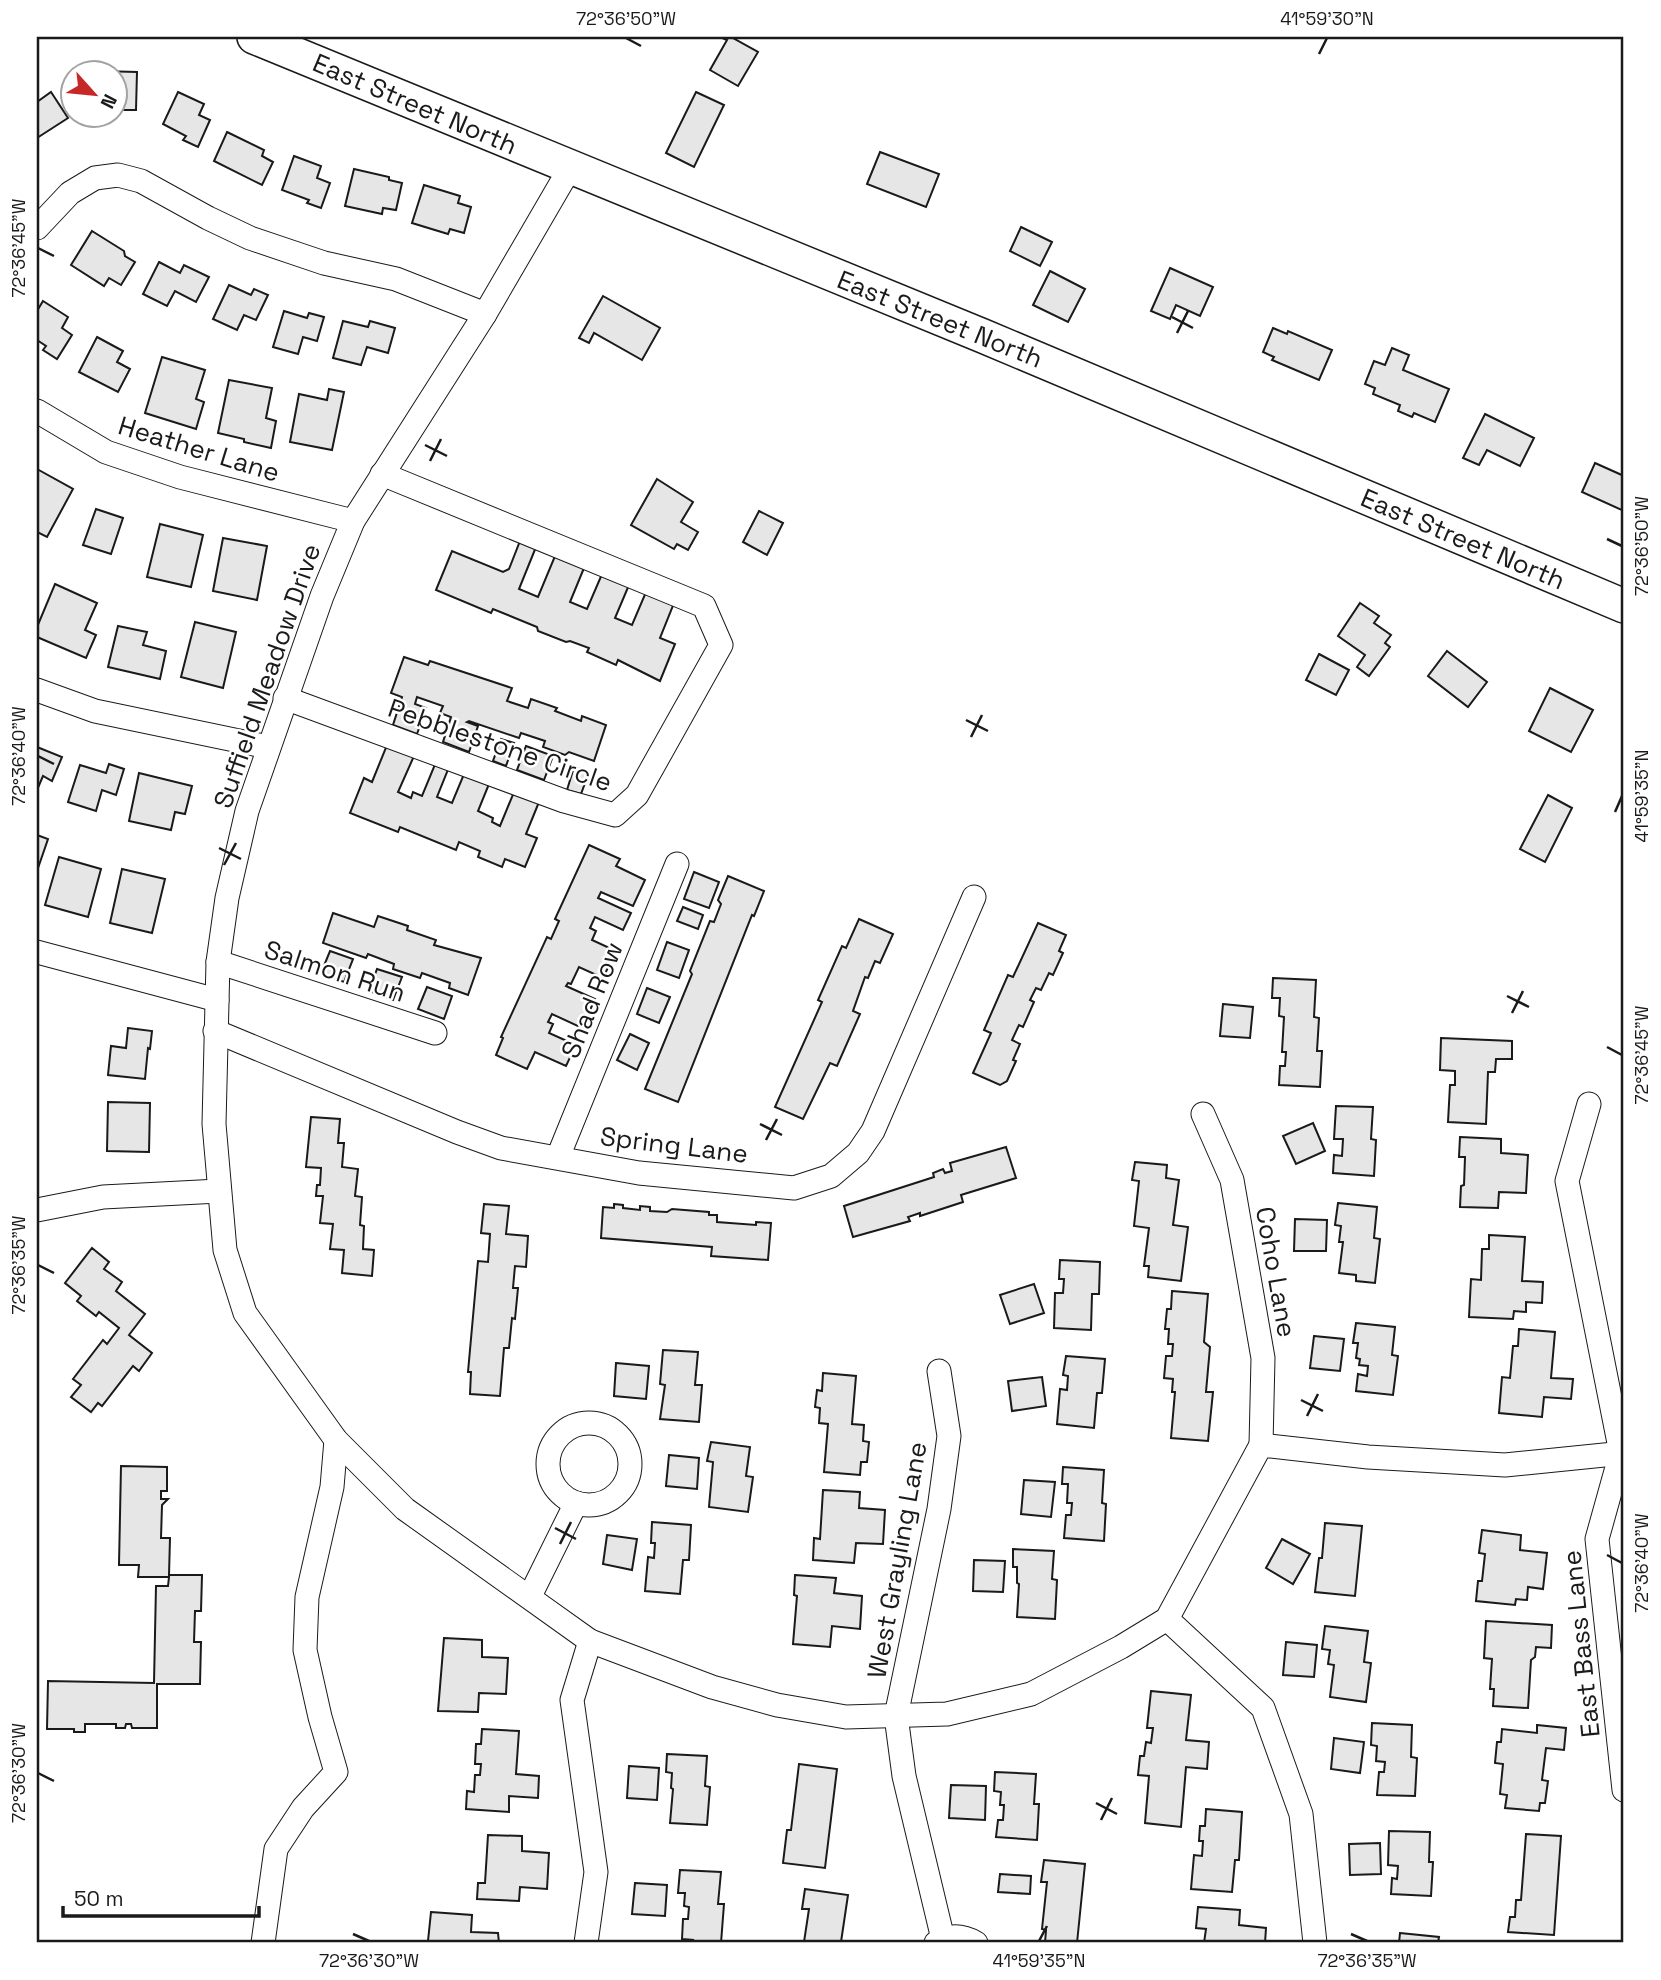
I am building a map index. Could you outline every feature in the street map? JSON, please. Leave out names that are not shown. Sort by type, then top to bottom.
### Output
[{"type":"main road","name":"East Street North","points":[[254,37],[983,336],[1624,606]]},
{"type":"street","name":"Suffield Meadow Drive","points":[[570,168],[485,314],[353,521],[322,596],[247,811],[226,898],[218,962],[214,1124],[225,1250],[245,1313],[336,1440],[405,1508],[590,1641],[712,1686],[777,1705],[846,1717],[947,1714],[1031,1694],[1121,1647],[1167,1619]]},
{"type":"street","points":[[37,228],[70,193],[95,178],[118,175],[141,181],[250,238],[324,263],[396,279],[485,314]]},
{"type":"street","name":"Heather Lane","points":[[37,411],[106,452],[180,477],[353,521]]},
{"type":"street","name":"Pebblestone Circle","points":[[285,698],[564,802],[615,815],[637,795],[721,645],[704,606],[383,474]]},
{"type":"street","points":[[37,690],[95,711],[268,747]]},
{"type":"street","name":"Shad Row","points":[[558,1157],[677,864]]},
{"type":"street","name":"Spring Lane","points":[[215,1031],[501,1148],[639,1173],[794,1188],[831,1176],[858,1153],[873,1131],[974,897]]},
{"type":"street","points":[[37,952],[217,1000]]},
{"type":"street","name":"Salmon Run","points":[[218,962],[435,1033]]},
{"type":"street","points":[[1315,1943],[1301,1814],[1263,1708],[1167,1619],[1261,1445],[1368,1457],[1505,1465],[1623,1453],[1567,1181],[1589,1104]]},
{"type":"street","name":"Coho Lane","points":[[1203,1114],[1232,1180],[1263,1358],[1261,1445]]},
{"type":"street","points":[[37,1210],[103,1197],[219,1191]]},
{"type":"street","name":"West Grayling Lane","points":[[939,1371],[948,1436],[939,1509],[897,1716],[904,1776],[939,1941]]},
{"type":"street","points":[[263,1942],[276,1849],[303,1808],[336,1772],[305,1650],[307,1597],[332,1487],[336,1440]]},
{"type":"street","name":"East Bass Lane","points":[[1623,1453],[1597,1539],[1624,1790]]},
{"type":"street","points":[[530,1597],[576,1503]]},
{"type":"street","points":[[586,1943],[596,1872],[572,1700],[590,1641]]},
{"type":"street","points":[[939,1941],[954,1936],[965,1937],[976,1943]]},
{"type":"building","points":[[720,37],[731,37],[758,52],[738,86],[710,70],[727,40]]},
{"type":"building","points":[[130,72],[137,72],[136,110],[130,110]]},
{"type":"building","points":[[51,92],[60,106],[60,123],[37,138],[37,102]]},
{"type":"building","points":[[178,92],[204,104],[199,115],[210,120],[198,147],[183,140],[186,136],[163,124]]},
{"type":"building","points":[[696,92],[724,105],[694,167],[666,153]]},
{"type":"building","points":[[227,132],[264,150],[262,156],[273,162],[262,185],[214,161]]},
{"type":"building","points":[[880,152],[939,174],[926,207],[867,184]]},
{"type":"building","points":[[294,156],[321,166],[317,178],[330,183],[321,208],[307,203],[309,200],[282,190]]},
{"type":"building","points":[[354,169],[389,177],[389,180],[402,183],[396,210],[383,208],[382,214],[345,206]]},
{"type":"building","points":[[424,185],[460,196],[458,203],[471,207],[464,233],[450,229],[448,234],[412,223]]},
{"type":"building","points":[[1021,227],[1052,242],[1040,266],[1010,251]]},
{"type":"building","points":[[92,231],[124,251],[125,256],[135,262],[121,285],[109,278],[104,286],[71,265]]},
{"type":"building","points":[[159,262],[180,273],[184,265],[209,277],[196,302],[175,291],[167,306],[143,294]]},
{"type":"building","points":[[1170,268],[1213,287],[1200,316],[1176,305],[1170,319],[1151,311]]},
{"type":"building","points":[[1050,271],[1085,289],[1068,322],[1033,305]]},
{"type":"building","points":[[229,285],[251,295],[254,289],[268,295],[256,320],[244,315],[237,330],[213,319]]},
{"type":"building","points":[[603,296],[660,328],[642,360],[594,333],[589,343],[579,338]]},
{"type":"building","points":[[43,301],[68,317],[62,328],[72,335],[57,359],[43,350],[46,346],[37,340],[37,311]]},
{"type":"building","points":[[284,311],[307,318],[309,313],[324,317],[317,341],[303,337],[298,354],[273,347]]},
{"type":"building","points":[[343,321],[368,327],[370,321],[395,328],[388,353],[367,347],[361,365],[333,358]]},
{"type":"building","points":[[1273,328],[1287,334],[1288,331],[1332,350],[1319,380],[1272,360],[1274,357],[1263,352]]},
{"type":"building","points":[[97,337],[123,351],[117,362],[130,369],[118,392],[79,372]]},
{"type":"building","points":[[1392,348],[1409,355],[1403,370],[1449,389],[1435,422],[1414,413],[1412,417],[1398,411],[1400,405],[1373,394],[1375,388],[1365,384],[1374,361],[1385,365]]},
{"type":"building","points":[[162,357],[205,370],[196,399],[204,402],[196,429],[145,413]]},
{"type":"building","points":[[229,380],[272,388],[266,418],[276,421],[271,448],[218,433]]},
{"type":"building","points":[[329,389],[344,392],[332,450],[290,442],[299,394],[327,400]]},
{"type":"building","points":[[1485,414],[1534,438],[1520,466],[1487,450],[1479,465],[1463,458]]},
{"type":"building","points":[[1595,463],[1624,476],[1624,511],[1582,492]]},
{"type":"building","points":[[37,469],[73,489],[47,537],[37,532]]},
{"type":"building","points":[[657,479],[693,502],[681,522],[698,532],[688,550],[677,544],[674,549],[631,525]]},
{"type":"building","points":[[96,509],[123,518],[111,554],[83,545]]},
{"type":"building","points":[[759,511],[783,523],[767,555],[743,542]]},
{"type":"building","points":[[160,524],[203,535],[191,587],[147,577]]},
{"type":"building","points":[[223,538],[267,546],[257,600],[213,591]]},
{"type":"building","points":[[520,541],[536,547],[519,589],[538,597],[555,556],[584,568],[570,602],[587,609],[602,574],[629,585],[615,618],[632,625],[646,592],[674,603],[660,638],[675,644],[660,681],[618,660],[616,665],[587,652],[589,648],[538,631],[537,627],[493,609],[491,613],[436,590],[452,551],[503,572],[509,569]]},
{"type":"building","points":[[55,584],[97,603],[85,630],[96,635],[86,658],[37,637],[37,627]]},
{"type":"building","points":[[1360,603],[1379,616],[1374,623],[1391,635],[1385,643],[1390,647],[1369,676],[1357,667],[1365,655],[1338,636]]},
{"type":"building","points":[[195,622],[236,632],[223,688],[181,677]]},
{"type":"building","points":[[118,626],[147,632],[143,645],[166,651],[160,679],[108,667]]},
{"type":"building","points":[[1447,651],[1487,682],[1468,707],[1428,676]]},
{"type":"building","points":[[1319,654],[1349,670],[1336,695],[1306,680]]},
{"type":"building","points":[[404,657],[428,665],[430,661],[512,688],[507,701],[528,708],[531,699],[557,708],[555,711],[581,721],[582,716],[606,725],[594,761],[543,747],[545,741],[521,733],[519,738],[469,721],[467,722],[478,726],[469,752],[443,742],[451,717],[440,713],[443,706],[417,697],[415,704],[426,708],[417,734],[393,725],[402,697],[391,693]]},
{"type":"building","points":[[1550,688],[1593,710],[1571,752],[1529,731]]},
{"type":"building","points":[[501,739],[514,743],[506,766],[493,761]]},
{"type":"building","points":[[387,745],[414,756],[398,792],[411,798],[413,792],[422,796],[436,762],[449,767],[437,797],[452,803],[464,774],[489,784],[478,811],[493,818],[492,822],[500,826],[514,792],[539,802],[526,834],[537,838],[525,867],[505,859],[502,867],[478,857],[480,851],[459,842],[456,850],[400,827],[398,832],[350,813],[364,778],[372,782]]},
{"type":"building","points":[[526,746],[553,756],[544,780],[517,770]]},
{"type":"building","points":[[37,747],[62,757],[52,781],[43,776],[37,790]]},
{"type":"building","points":[[109,764],[124,769],[116,795],[102,790],[96,811],[68,802],[80,765],[106,773]]},
{"type":"building","points":[[574,767],[589,772],[581,794],[567,790]]},
{"type":"building","points":[[139,773],[192,786],[185,814],[175,812],[171,830],[129,821]]},
{"type":"building","points":[[1548,795],[1572,808],[1545,862],[1520,849]]},
{"type":"building","points":[[37,835],[48,839],[37,871]]},
{"type":"building","points":[[589,845],[620,859],[616,866],[645,880],[633,906],[601,892],[598,898],[631,913],[623,930],[595,917],[590,928],[596,931],[592,940],[616,951],[603,978],[579,967],[571,984],[566,986],[595,999],[582,1028],[552,1014],[548,1022],[553,1024],[549,1033],[576,1045],[566,1066],[535,1052],[527,1069],[496,1055],[503,1038],[501,1037],[547,937],[551,939],[559,921],[555,919]]},
{"type":"building","points":[[59,857],[101,869],[88,917],[45,905]]},
{"type":"building","points":[[122,869],[165,879],[152,933],[110,923]]},
{"type":"building","points":[[694,872],[719,882],[709,908],[684,899]]},
{"type":"building","points":[[728,876],[764,891],[678,1102],[645,1089],[692,974],[690,971],[710,921],[714,922],[721,904],[718,900]]},
{"type":"building","points":[[683,907],[703,915],[698,929],[677,921]]},
{"type":"building","points":[[333,913],[374,927],[378,916],[408,926],[407,930],[436,940],[434,945],[481,958],[468,995],[449,988],[450,983],[422,973],[420,978],[393,969],[394,964],[368,954],[366,958],[323,943]]},
{"type":"building","points":[[859,919],[893,934],[880,963],[875,961],[868,978],[865,977],[853,1011],[860,1014],[837,1066],[830,1063],[803,1119],[775,1107],[822,1002],[818,1000],[842,946],[846,948]]},
{"type":"building","points":[[1038,923],[1066,935],[1059,951],[1063,953],[1053,975],[1049,973],[1041,990],[1036,988],[1030,1000],[1034,1002],[1023,1027],[1019,1025],[1012,1040],[1020,1044],[1013,1060],[1016,1061],[1007,1081],[1000,1085],[973,1073],[991,1033],[984,1030],[1008,975],[1013,977]]},
{"type":"building","points":[[667,942],[689,950],[679,978],[657,970]]},
{"type":"building","points":[[330,951],[353,959],[344,982],[321,973]]},
{"type":"building","points":[[377,969],[402,977],[393,1000],[369,991]]},
{"type":"building","points":[[1273,978],[1316,980],[1314,1017],[1319,1018],[1317,1051],[1322,1051],[1320,1087],[1279,1085],[1280,1066],[1285,1066],[1286,1052],[1282,1052],[1284,1017],[1279,1016],[1280,998],[1272,998]]},
{"type":"building","points":[[427,987],[452,996],[444,1019],[418,1009]]},
{"type":"building","points":[[647,988],[670,997],[659,1023],[637,1014]]},
{"type":"building","points":[[1223,1004],[1253,1007],[1250,1038],[1220,1036]]},
{"type":"building","points":[[128,1028],[152,1031],[145,1079],[108,1075],[111,1046],[126,1048]]},
{"type":"building","points":[[630,1034],[649,1043],[637,1070],[617,1060]]},
{"type":"building","points":[[1441,1038],[1512,1041],[1512,1059],[1496,1059],[1495,1072],[1488,1072],[1486,1124],[1448,1122],[1450,1085],[1455,1085],[1455,1071],[1440,1070]]},
{"type":"building","points":[[108,1102],[150,1103],[149,1152],[107,1151]]},
{"type":"building","points":[[1336,1106],[1373,1107],[1371,1139],[1376,1140],[1374,1176],[1333,1173],[1334,1155],[1342,1156],[1343,1139],[1334,1139]]},
{"type":"building","points":[[311,1117],[340,1119],[338,1143],[344,1143],[342,1167],[358,1169],[355,1196],[362,1197],[360,1225],[364,1226],[363,1249],[374,1250],[372,1276],[342,1273],[344,1250],[330,1249],[333,1224],[320,1223],[323,1196],[316,1196],[321,1168],[306,1167]]},
{"type":"building","points":[[1313,1123],[1325,1151],[1296,1164],[1283,1136]]},
{"type":"building","points":[[1460,1137],[1501,1139],[1501,1153],[1528,1155],[1526,1193],[1499,1192],[1498,1208],[1460,1207],[1465,1157],[1459,1157]]},
{"type":"building","points":[[1006,1147],[1016,1178],[961,1195],[963,1202],[920,1216],[920,1213],[908,1217],[910,1221],[853,1237],[844,1206],[934,1177],[933,1173],[943,1169],[945,1173],[952,1171],[950,1163]]},
{"type":"building","points":[[1135,1162],[1167,1165],[1166,1178],[1179,1180],[1173,1225],[1188,1227],[1181,1281],[1148,1277],[1149,1266],[1144,1266],[1149,1228],[1134,1226],[1139,1181],[1132,1180]]},
{"type":"building","points":[[1338,1203],[1377,1207],[1374,1238],[1380,1239],[1375,1283],[1356,1281],[1356,1275],[1339,1273],[1343,1242],[1339,1242],[1341,1226],[1335,1225]]},
{"type":"building","points":[[484,1204],[509,1206],[506,1234],[528,1236],[526,1267],[515,1266],[513,1288],[518,1288],[515,1319],[512,1318],[509,1348],[504,1348],[500,1396],[470,1394],[471,1372],[468,1372],[478,1261],[488,1262],[490,1234],[481,1233]]},
{"type":"building","points":[[614,1204],[640,1210],[640,1206],[650,1207],[650,1211],[667,1212],[672,1209],[709,1212],[709,1215],[717,1215],[717,1222],[756,1225],[756,1222],[771,1223],[768,1260],[711,1256],[712,1247],[601,1238],[603,1207],[614,1208]]},
{"type":"building","points":[[1295,1219],[1327,1220],[1326,1251],[1294,1251]]},
{"type":"building","points":[[1489,1235],[1525,1237],[1522,1281],[1543,1282],[1542,1303],[1526,1302],[1526,1312],[1514,1311],[1513,1319],[1469,1317],[1471,1279],[1481,1280],[1482,1249],[1489,1249]]},
{"type":"building","points":[[92,1248],[109,1262],[104,1269],[122,1282],[116,1291],[145,1314],[129,1335],[152,1353],[139,1371],[133,1366],[102,1406],[98,1403],[91,1412],[71,1397],[81,1385],[73,1379],[103,1340],[107,1344],[119,1328],[99,1312],[96,1316],[77,1301],[81,1296],[65,1283]]},
{"type":"building","points":[[1060,1260],[1100,1262],[1099,1294],[1092,1294],[1091,1330],[1054,1328],[1055,1293],[1063,1293],[1064,1279],[1059,1279]]},
{"type":"building","points":[[1034,1284],[1044,1313],[1010,1324],[1000,1295]]},
{"type":"building","points":[[1172,1291],[1208,1294],[1204,1342],[1210,1347],[1206,1392],[1213,1392],[1208,1441],[1171,1438],[1175,1392],[1172,1392],[1173,1379],[1164,1378],[1166,1356],[1172,1356],[1173,1344],[1168,1344],[1169,1329],[1165,1329],[1167,1309],[1171,1309]]},
{"type":"building","points":[[1356,1323],[1395,1327],[1392,1355],[1398,1356],[1393,1395],[1356,1391],[1358,1374],[1367,1376],[1368,1366],[1359,1365],[1360,1359],[1356,1358],[1358,1343],[1353,1343]]},
{"type":"building","points":[[1519,1329],[1555,1332],[1551,1378],[1573,1379],[1571,1399],[1544,1397],[1542,1417],[1499,1413],[1502,1377],[1510,1378],[1513,1346],[1518,1346]]},
{"type":"building","points":[[1314,1336],[1344,1339],[1340,1371],[1310,1368]]},
{"type":"building","points":[[663,1350],[698,1352],[695,1385],[702,1385],[699,1422],[660,1419],[665,1385],[660,1384]]},
{"type":"building","points":[[1066,1356],[1105,1359],[1102,1393],[1097,1393],[1094,1428],[1057,1424],[1060,1389],[1067,1390],[1068,1376],[1063,1375]]},
{"type":"building","points":[[616,1363],[649,1366],[646,1399],[614,1396]]},
{"type":"building","points":[[823,1373],[856,1376],[852,1424],[864,1425],[863,1441],[869,1442],[867,1462],[861,1462],[860,1475],[824,1472],[828,1424],[819,1423],[820,1408],[815,1407],[817,1390],[822,1391]]},
{"type":"building","points":[[1042,1377],[1046,1406],[1012,1411],[1008,1381]]},
{"type":"building","points":[[711,1442],[750,1447],[746,1476],[753,1477],[748,1512],[709,1507],[713,1462],[707,1461]]},
{"type":"building","points":[[669,1455],[699,1458],[697,1489],[666,1486]]},
{"type":"building","points":[[121,1466],[167,1467],[167,1491],[161,1491],[161,1499],[168,1499],[162,1505],[161,1538],[170,1538],[169,1575],[202,1575],[201,1611],[195,1611],[194,1642],[201,1642],[200,1684],[157,1684],[157,1728],[132,1728],[131,1724],[126,1724],[125,1728],[116,1728],[116,1724],[85,1724],[85,1732],[74,1732],[74,1729],[47,1729],[48,1681],[154,1683],[156,1586],[168,1586],[169,1577],[138,1577],[139,1565],[119,1565]]},
{"type":"building","points":[[1063,1467],[1104,1470],[1104,1541],[1064,1538],[1066,1515],[1071,1515],[1072,1503],[1067,1503],[1068,1484],[1062,1484]]},
{"type":"building","points":[[1024,1480],[1055,1482],[1051,1517],[1021,1514]]},
{"type":"building","points":[[823,1490],[860,1492],[859,1508],[885,1510],[883,1544],[856,1543],[854,1563],[813,1560],[814,1538],[820,1539]]},
{"type":"building","points":[[652,1522],[691,1525],[689,1560],[683,1560],[680,1594],[645,1591],[648,1557],[654,1558],[655,1543],[651,1543]]},
{"type":"building","points":[[1325,1523],[1362,1526],[1355,1596],[1315,1592]]},
{"type":"building","points":[[1482,1530],[1521,1535],[1520,1550],[1547,1553],[1543,1589],[1528,1587],[1527,1600],[1516,1599],[1515,1605],[1476,1601],[1478,1581],[1482,1581],[1485,1554],[1479,1553]]},
{"type":"building","points":[[607,1535],[637,1539],[632,1570],[603,1564]]},
{"type":"building","points":[[1282,1539],[1310,1554],[1293,1584],[1266,1568]]},
{"type":"building","points":[[1013,1549],[1054,1551],[1052,1579],[1057,1580],[1055,1619],[1017,1617],[1019,1584],[1017,1567],[1013,1567]]},
{"type":"building","points":[[974,1560],[1005,1561],[1003,1592],[973,1591]]},
{"type":"building","points":[[795,1575],[836,1578],[834,1593],[862,1596],[860,1629],[832,1626],[830,1647],[793,1644],[797,1596],[794,1595]]},
{"type":"building","points":[[1486,1621],[1552,1625],[1551,1648],[1536,1647],[1535,1657],[1531,1660],[1528,1708],[1493,1706],[1494,1689],[1490,1689],[1492,1659],[1484,1658]]},
{"type":"building","points":[[1325,1626],[1368,1631],[1364,1662],[1371,1663],[1366,1702],[1330,1697],[1334,1665],[1328,1664],[1330,1650],[1322,1649]]},
{"type":"building","points":[[444,1638],[482,1640],[482,1657],[508,1658],[506,1694],[479,1693],[478,1712],[438,1711]]},
{"type":"building","points":[[1286,1642],[1317,1645],[1314,1677],[1283,1675]]},
{"type":"building","points":[[1151,1691],[1191,1695],[1186,1740],[1209,1742],[1207,1769],[1186,1767],[1181,1827],[1145,1823],[1149,1776],[1138,1775],[1140,1756],[1144,1756],[1146,1742],[1151,1743],[1153,1728],[1147,1728]]},
{"type":"building","points":[[1372,1723],[1412,1725],[1411,1757],[1417,1758],[1415,1796],[1377,1795],[1379,1772],[1384,1772],[1385,1762],[1376,1761],[1377,1746],[1371,1745]]},
{"type":"building","points":[[1537,1725],[1566,1728],[1564,1750],[1546,1748],[1542,1780],[1548,1781],[1545,1803],[1540,1803],[1539,1811],[1505,1808],[1507,1795],[1500,1794],[1503,1764],[1495,1763],[1497,1742],[1501,1742],[1502,1729],[1537,1733]]},
{"type":"building","points":[[482,1729],[519,1731],[516,1774],[539,1776],[538,1798],[509,1796],[509,1812],[466,1809],[467,1791],[474,1792],[475,1775],[480,1775],[481,1764],[475,1764],[476,1744],[481,1744]]},
{"type":"building","points":[[1334,1738],[1364,1742],[1360,1773],[1331,1769]]},
{"type":"building","points":[[667,1754],[707,1756],[705,1786],[710,1787],[707,1825],[670,1823],[673,1789],[672,1773],[666,1772]]},
{"type":"building","points":[[799,1764],[837,1769],[825,1868],[783,1863],[787,1830],[791,1830]]},
{"type":"building","points":[[629,1766],[659,1768],[657,1800],[627,1798]]},
{"type":"building","points":[[995,1772],[1036,1774],[1034,1804],[1039,1804],[1037,1840],[996,1837],[998,1820],[1003,1820],[1004,1805],[1000,1805],[1001,1792],[994,1791]]},
{"type":"building","points":[[951,1785],[986,1786],[985,1820],[949,1818]]},
{"type":"building","points":[[1206,1809],[1242,1812],[1239,1860],[1235,1860],[1232,1892],[1191,1889],[1194,1855],[1202,1856],[1200,1826],[1205,1826]]},
{"type":"building","points":[[1389,1831],[1430,1832],[1429,1862],[1433,1862],[1431,1896],[1391,1894],[1392,1878],[1397,1879],[1398,1866],[1388,1865]]},
{"type":"building","points":[[1526,1834],[1561,1836],[1554,1935],[1508,1932],[1510,1917],[1515,1917],[1516,1900],[1521,1900]]},
{"type":"building","points":[[488,1835],[522,1836],[522,1851],[549,1853],[547,1889],[520,1887],[519,1901],[477,1899],[478,1883],[485,1883]]},
{"type":"building","points":[[1380,1843],[1381,1874],[1350,1875],[1349,1844]]},
{"type":"building","points":[[1044,1860],[1085,1864],[1077,1943],[1045,1943],[1046,1930],[1042,1929],[1047,1882],[1041,1882]]},
{"type":"building","points":[[680,1870],[721,1872],[718,1904],[724,1904],[721,1943],[692,1943],[693,1940],[682,1939],[683,1919],[688,1919],[689,1907],[684,1906],[685,1893],[678,1893]]},
{"type":"building","points":[[1000,1874],[1031,1876],[1030,1894],[998,1892]]},
{"type":"building","points":[[635,1883],[667,1885],[665,1916],[632,1914]]},
{"type":"building","points":[[805,1889],[848,1895],[841,1942],[848,1943],[804,1942],[809,1909],[802,1909]]},
{"type":"building","points":[[1198,1907],[1240,1910],[1239,1925],[1266,1928],[1265,1943],[1204,1943],[1206,1929],[1196,1928]]},
{"type":"building","points":[[431,1912],[472,1915],[471,1932],[498,1933],[499,1943],[428,1941]]},
{"type":"building","points":[[1400,1933],[1439,1937],[1438,1943],[1399,1943]]}]
